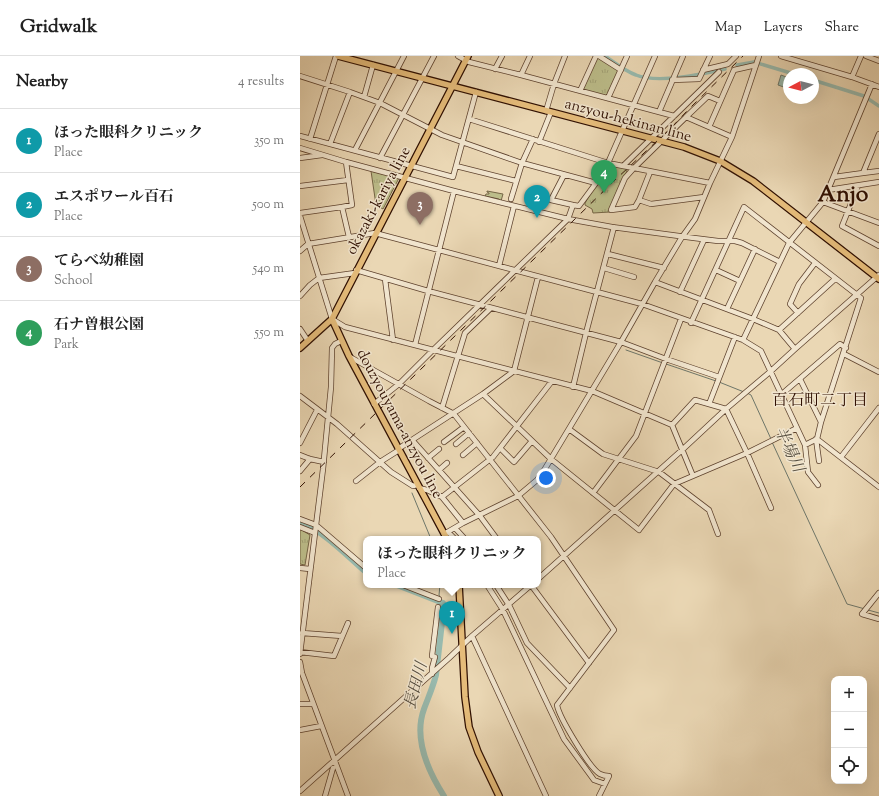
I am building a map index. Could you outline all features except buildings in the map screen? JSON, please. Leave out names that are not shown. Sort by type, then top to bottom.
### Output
[{"type":"main road","name":"anzyou-hekinan line","points":[[337,56],[684,147],[720,162],[753,181],[878,277]]},
{"type":"main road","name":"okazaki-kariya line","points":[[300,348],[332,319],[375,233],[467,59]]},
{"type":"main road","name":"douzyouyama-anzyou line","points":[[332,319],[348,356],[446,536]]},
{"type":"main road","points":[[459,588],[465,697],[469,727],[475,747],[499,796]]},
{"type":"street","points":[[310,139],[337,56]]},
{"type":"street","points":[[355,150],[404,56]]},
{"type":"street","points":[[380,158],[434,56]]},
{"type":"street","points":[[458,56],[495,69],[674,116]]},
{"type":"street","points":[[495,69],[502,56]]},
{"type":"street","points":[[521,75],[530,56]]},
{"type":"street","points":[[539,142],[549,112],[554,84],[565,56]]},
{"type":"street","points":[[580,91],[596,56]]},
{"type":"street","points":[[599,56],[622,68]]},
{"type":"street","points":[[608,98],[627,56]]},
{"type":"street","points":[[564,175],[551,200],[579,206],[596,183],[608,163],[655,56]]},
{"type":"street","points":[[659,112],[683,56]]},
{"type":"street","points":[[701,74],[710,56]]},
{"type":"street","points":[[673,78],[701,74],[728,64],[736,56]]},
{"type":"street","points":[[781,56],[799,58],[879,87]]},
{"type":"street","points":[[852,77],[861,56]]},
{"type":"street","points":[[866,56],[879,61]]},
{"type":"street","points":[[709,127],[734,70],[757,61]]},
{"type":"street","points":[[446,536],[463,523],[480,516],[518,496],[537,480],[551,459],[621,342],[654,282],[695,219],[732,137],[757,61]]},
{"type":"street","points":[[364,97],[373,65]]},
{"type":"street","points":[[623,166],[719,72]]},
{"type":"street","points":[[701,74],[706,85]]},
{"type":"street","points":[[300,76],[380,103],[404,114],[442,135],[463,141],[522,163],[596,183]]},
{"type":"street","points":[[743,340],[789,243],[823,202],[872,84]]},
{"type":"street","points":[[330,144],[350,92]]},
{"type":"street","points":[[300,136],[453,176],[476,92]]},
{"type":"street","points":[[650,172],[635,207],[611,210],[625,178],[634,168],[708,96],[720,101]]},
{"type":"street","points":[[686,117],[732,137]]},
{"type":"street","points":[[469,119],[608,163],[710,183]]},
{"type":"street","points":[[863,173],[879,134]]},
{"type":"street","points":[[511,199],[522,163],[533,139]]},
{"type":"street","points":[[300,148],[454,191],[568,219],[704,240],[735,241],[755,249],[780,262]]},
{"type":"street","points":[[300,158],[322,155]]},
{"type":"street","points":[[346,162],[352,205],[300,215],[302,228],[332,319],[345,327],[592,391],[645,415],[672,425],[693,476]]},
{"type":"street","points":[[456,166],[516,181]]},
{"type":"street","points":[[834,178],[879,171]]},
{"type":"street","points":[[300,186],[348,180]]},
{"type":"street","points":[[828,190],[879,182]]},
{"type":"street","points":[[858,186],[842,226],[879,246]]},
{"type":"street","points":[[415,345],[454,191]]},
{"type":"street","points":[[638,200],[651,204],[704,197]]},
{"type":"street","points":[[823,202],[879,223]]},
{"type":"street","points":[[374,404],[399,384],[432,350],[568,219],[573,205]]},
{"type":"street","points":[[498,266],[514,206]]},
{"type":"street","points":[[342,207],[349,237]]},
{"type":"street","points":[[691,323],[744,207],[861,298],[821,422],[817,439],[819,461]]},
{"type":"street","points":[[573,387],[614,227]]},
{"type":"street","points":[[300,251],[308,244],[375,233],[642,304],[691,323],[743,340],[761,351],[805,446],[808,472],[818,485]]},
{"type":"street","points":[[680,292],[704,240]]},
{"type":"street","points":[[727,309],[755,249]]},
{"type":"street","points":[[608,254],[664,268]]},
{"type":"street","points":[[798,313],[790,304],[799,284],[815,263]]},
{"type":"street","points":[[604,268],[634,277]]},
{"type":"street","points":[[716,270],[740,281]]},
{"type":"street","points":[[300,296],[319,278],[356,272],[621,342],[719,377]]},
{"type":"street","points":[[356,481],[380,462],[454,414],[514,371],[538,277]]},
{"type":"street","points":[[541,576],[659,472],[726,409],[771,372],[795,349],[878,277]]},
{"type":"street","points":[[385,279],[393,340]]},
{"type":"street","points":[[779,330],[835,279]]},
{"type":"street","points":[[654,282],[779,330],[795,349]]},
{"type":"street","points":[[442,408],[465,333],[490,308]]},
{"type":"street","points":[[593,493],[636,436],[681,319]]},
{"type":"street","points":[[300,329],[308,341]]},
{"type":"street","points":[[709,404],[735,337]]},
{"type":"street","points":[[341,341],[335,344],[332,348],[324,462],[300,653],[334,656],[348,623]]},
{"type":"street","points":[[782,394],[840,344],[846,348]]},
{"type":"street","points":[[844,354],[879,372]]},
{"type":"street","points":[[348,356],[454,414],[564,555],[614,630],[557,705],[557,708],[571,736],[594,769],[600,774],[609,776],[599,796]]},
{"type":"street","points":[[800,379],[821,422]]},
{"type":"street","points":[[442,497],[490,460],[552,381]]},
{"type":"street","points":[[483,394],[551,459],[639,530],[674,484],[747,453],[797,428]]},
{"type":"street","points":[[300,396],[355,438],[397,476],[413,486],[418,486],[442,497],[463,523]]},
{"type":"street","points":[[672,425],[695,400],[726,409],[771,508]]},
{"type":"street","points":[[841,457],[879,408]]},
{"type":"street","points":[[300,443],[317,410]]},
{"type":"street","points":[[444,442],[464,427]]},
{"type":"street","points":[[569,429],[604,454],[659,472],[709,510],[718,534]]},
{"type":"street","points":[[456,444],[469,433]]},
{"type":"street","points":[[817,439],[879,487]]},
{"type":"street","points":[[805,446],[817,439]]},
{"type":"street","points":[[413,441],[480,516],[495,536]]},
{"type":"street","points":[[500,448],[514,462],[532,441]]},
{"type":"street","points":[[463,455],[477,444]]},
{"type":"street","points":[[428,458],[439,449]]},
{"type":"street","points":[[300,455],[324,462]]},
{"type":"street","points":[[300,471],[310,459]]},
{"type":"street","points":[[439,470],[447,463]]},
{"type":"street","points":[[300,519],[316,529],[363,566]]},
{"type":"street","points":[[300,527],[316,529]]},
{"type":"street","points":[[455,528],[462,536]]},
{"type":"street","points":[[300,568],[310,568]]},
{"type":"street","points":[[410,588],[438,599]]},
{"type":"street","points":[[489,588],[503,610],[562,736],[594,780],[605,784]]},
{"type":"street","points":[[498,588],[509,605],[527,644],[570,688]]},
{"type":"street","points":[[300,791],[432,674],[472,636],[528,588]]},
{"type":"street","points":[[533,588],[589,663]]},
{"type":"street","points":[[879,593],[862,614],[879,619]]},
{"type":"street","points":[[432,674],[435,657],[432,656],[438,607]]},
{"type":"street","points":[[302,634],[342,636]]},
{"type":"street","points":[[472,636],[546,796]]},
{"type":"street","points":[[300,662],[302,673],[313,704],[348,796]]},
{"type":"street","points":[[300,704],[313,704]]},
{"type":"street","points":[[300,730],[321,726]]},
{"type":"street","points":[[325,796],[333,768]]},
{"type":"green space","points":[[597,57],[619,71],[608,95],[606,96],[584,90],[583,88]]},
{"type":"green space","points":[[608,165],[626,168],[627,171],[610,212],[593,213],[592,209],[585,205],[585,203]]},
{"type":"green space","points":[[371,171],[399,178],[383,209],[376,205]]},
{"type":"green space","points":[[487,191],[503,194],[501,201],[499,199],[485,196],[486,194],[489,194]]},
{"type":"green space","points":[[300,529],[310,535],[305,565],[300,564]]},
{"type":"water","points":[[781,75],[783,76],[783,87],[778,85]]},
{"type":"waterway","points":[[605,56],[620,67],[645,78],[656,79],[680,77],[725,69]]},
{"type":"waterway","points":[[737,65],[754,62],[783,71]]},
{"type":"waterway","points":[[819,82],[864,96],[879,106]]},
{"type":"waterway","name":"半場川","points":[[626,350],[663,363]]},
{"type":"waterway","name":"半場川","points":[[666,364],[716,381]]},
{"type":"waterway","name":"半場川","points":[[719,382],[744,392]]},
{"type":"waterway","name":"半場川","points":[[747,393],[751,395],[771,439]]},
{"type":"waterway","name":"半場川","points":[[772,442],[847,604],[865,609]]},
{"type":"waterway","points":[[412,493],[430,536]]},
{"type":"waterway","name":"長田川","points":[[300,522],[326,537],[363,569]]},
{"type":"waterway","name":"長田川","points":[[405,588],[443,603],[444,605],[436,675],[424,709],[420,732],[421,743],[428,765],[444,796]]},
{"type":"waterway","points":[[440,588],[439,595],[443,603]]},
{"type":"waterway","name":"半場川","points":[[868,610],[879,613]]},
{"type":"railway","points":[[300,487],[615,180],[671,128],[743,56]]},
{"type":"place","name":"石ナ曽根公園","points":[[604,193]]},
{"type":"place","name":"エスポワール百石","points":[[537,218]]},
{"type":"place","name":"てらべ幼稚園","points":[[420,225]]},
{"type":"place","name":"ほった眼科クリニック","points":[[452,634]]},
{"type":"district","name":"Anjo","points":[[843,195]]},
{"type":"district","name":"百石町二丁目","points":[[820,401]]}]
